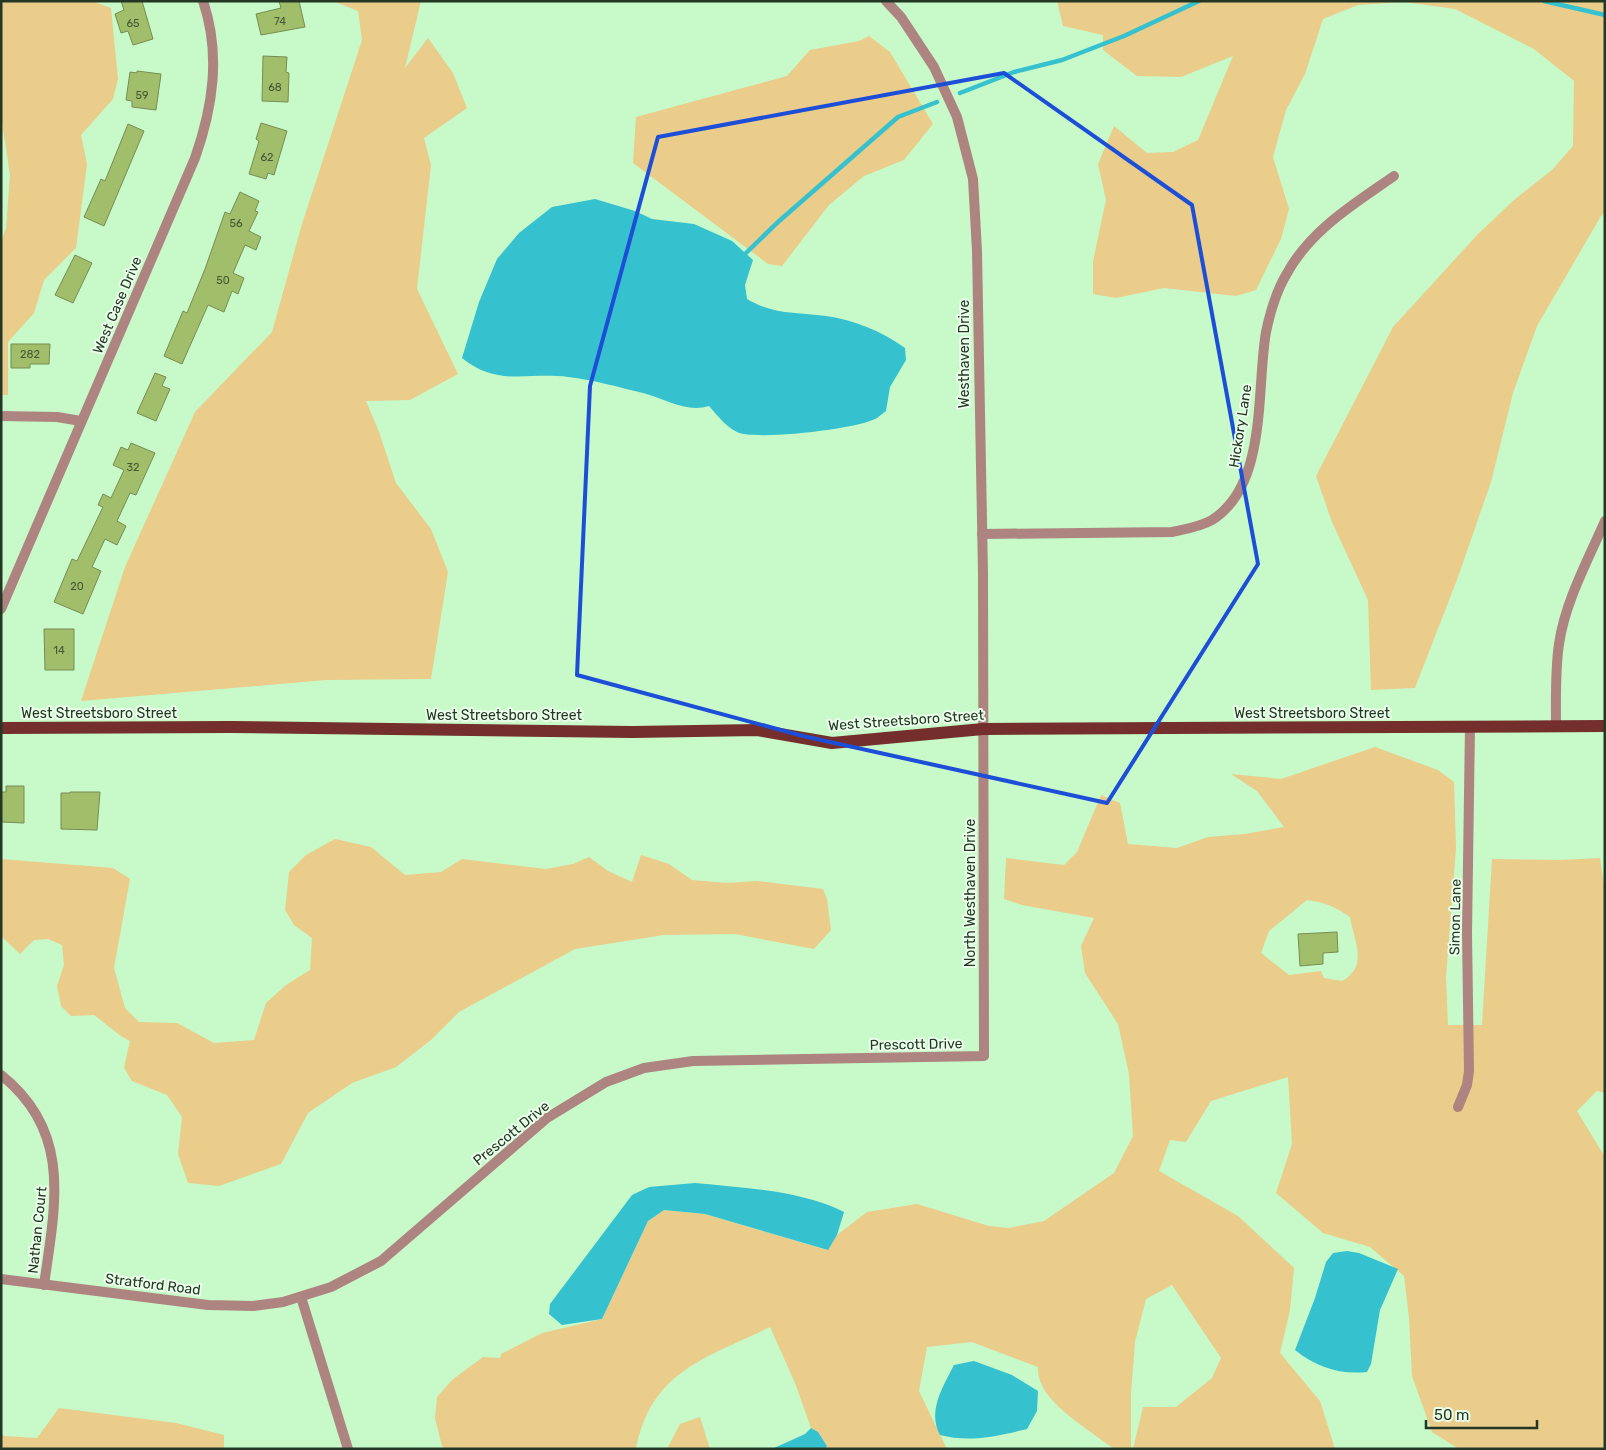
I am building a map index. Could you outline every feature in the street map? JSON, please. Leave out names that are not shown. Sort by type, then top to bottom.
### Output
[{"type":"main road","name":"West Streetsboro Street","points":[[1,728],[230,727],[632,732],[757,730],[832,743],[983,728],[1322,729],[1605,726]]},
{"type":"street","name":"West Case Drive","points":[[1,609],[195,158],[206,126],[211,100],[213,59],[210,30],[203,1]]},
{"type":"street","name":"Westhaven Drive","points":[[886,1],[913,33],[934,67],[957,118],[973,179],[977,251],[983,728]]},
{"type":"street","name":"Hickory Lane","points":[[982,534],[1172,532],[1195,528],[1213,519],[1230,504],[1243,485],[1250,464],[1266,333],[1274,303],[1286,274],[1308,244],[1334,218],[1394,176]]},
{"type":"street","points":[[1,416],[57,417],[81,421]]},
{"type":"street","points":[[1556,726],[1559,645],[1563,626],[1605,521]]},
{"type":"street","name":"Simon Lane","points":[[1458,1107],[1467,1084],[1469,1071],[1467,933],[1470,846],[1470,726]]},
{"type":"street","name":"North Westhaven Drive","points":[[983,728],[984,1056]]},
{"type":"street","name":"Prescott Drive","points":[[301,1297],[331,1287],[381,1261],[547,1118],[606,1082],[644,1068],[693,1061],[984,1056]]},
{"type":"street","name":"Nathan Court","points":[[1,1075],[27,1099],[40,1120],[51,1147],[56,1192],[44,1285]]},
{"type":"street","name":"Stratford Road","points":[[1,1279],[223,1305],[260,1305],[301,1297]]},
{"type":"street","points":[[301,1297],[348,1449]]},
{"type":"highlighted area","points":[[1004,73],[1192,205],[1258,564],[1107,803],[803,736],[577,675],[590,386],[658,137]]},
{"type":"shaded area","points":[[1,1],[92,1],[111,8],[118,79],[113,99],[81,135],[87,164],[76,248],[44,280],[34,313],[8,342],[8,395],[1,395],[1,242],[6,228],[10,175],[1,116]]},
{"type":"shaded area","points":[[333,1],[421,1],[405,68],[428,38],[453,73],[467,108],[424,138],[431,165],[417,289],[458,374],[410,400],[366,401],[379,432],[396,483],[431,529],[448,572],[431,679],[326,680],[81,701],[125,567],[195,412],[272,332],[302,224],[362,40],[358,11]]},
{"type":"shaded area","points":[[1057,1],[1605,1],[1605,213],[1601,216],[1537,326],[1513,393],[1491,482],[1458,577],[1415,688],[1371,690],[1368,600],[1332,522],[1316,476],[1393,327],[1478,234],[1514,200],[1552,170],[1573,146],[1574,81],[1534,49],[1455,9],[1404,2],[1358,5],[1323,19],[1305,74],[1286,110],[1273,157],[1289,209],[1281,239],[1256,290],[1236,296],[1164,288],[1116,298],[1093,294],[1093,261],[1106,200],[1098,164],[1114,126],[1147,153],[1173,152],[1198,140],[1233,56],[1181,77],[1137,76],[1103,50],[1103,35],[1063,26]]},
{"type":"shaded area","points":[[869,36],[890,52],[933,124],[904,160],[864,176],[829,205],[782,266],[768,264],[633,163],[636,117],[787,76],[810,50],[859,41]]},
{"type":"shaded area","points":[[1375,747],[1438,770],[1454,782],[1456,848],[1446,977],[1448,1025],[1482,1025],[1492,859],[1560,860],[1600,858],[1605,891],[1605,1093],[1597,1091],[1577,1111],[1605,1157],[1605,1449],[1459,1449],[1432,1432],[1412,1376],[1409,1318],[1404,1276],[1370,1247],[1323,1233],[1276,1193],[1292,1144],[1288,1077],[1211,1101],[1186,1142],[1170,1140],[1159,1171],[1238,1216],[1294,1268],[1290,1310],[1280,1353],[1320,1401],[1335,1449],[1133,1449],[1143,1407],[1176,1407],[1212,1378],[1221,1358],[1172,1285],[1146,1299],[1135,1342],[1131,1393],[1131,1449],[1115,1449],[1063,1411],[1045,1390],[1039,1379],[1038,1367],[972,1342],[927,1347],[919,1391],[947,1449],[825,1449],[827,1446],[818,1432],[811,1428],[795,1383],[770,1327],[704,1358],[668,1384],[654,1401],[643,1422],[636,1449],[444,1449],[435,1418],[437,1397],[452,1380],[483,1357],[500,1358],[501,1354],[542,1333],[602,1319],[648,1221],[664,1210],[705,1214],[827,1250],[837,1235],[867,1212],[917,1204],[989,1226],[1009,1228],[1044,1221],[1114,1173],[1133,1136],[1129,1074],[1118,1024],[1085,973],[1081,946],[1094,918],[1022,905],[1004,899],[1006,858],[1064,865],[1077,852],[1101,795],[1120,803],[1128,844],[1177,848],[1208,837],[1245,834],[1284,827],[1257,791],[1231,774],[1281,779]],"holes":[[[1307,900],[1340,910],[1350,917],[1358,953],[1355,968],[1342,981],[1324,978],[1321,971],[1289,975],[1261,953],[1269,931]]]},
{"type":"shaded area","points":[[335,839],[371,847],[405,875],[441,872],[462,859],[546,869],[573,864],[589,857],[608,871],[632,882],[641,855],[669,864],[692,880],[727,883],[757,881],[823,889],[827,899],[831,930],[814,949],[735,934],[664,935],[575,949],[459,1012],[431,1040],[396,1067],[352,1083],[308,1113],[281,1164],[219,1186],[188,1183],[178,1154],[182,1117],[167,1095],[132,1081],[124,1068],[130,1041],[94,1015],[71,1016],[61,1006],[57,986],[64,965],[62,945],[48,939],[34,940],[20,954],[1,936],[1,859],[113,868],[130,879],[114,968],[125,1008],[139,1022],[177,1023],[214,1043],[254,1040],[266,1003],[286,985],[310,970],[312,938],[294,925],[285,910],[289,872],[306,855]]},
{"type":"shaded area","points":[[59,1408],[176,1423],[224,1435],[224,1449],[1,1449],[1,1433],[4,1436],[37,1438]]},
{"type":"shaded area","points":[[700,1417],[710,1449],[667,1449],[680,1424]]},
{"type":"water","points":[[595,199],[635,211],[652,219],[694,224],[732,241],[753,260],[745,285],[747,299],[757,304],[776,310],[847,320],[877,331],[905,348],[906,360],[890,387],[886,411],[877,418],[867,422],[830,430],[764,435],[747,434],[737,432],[729,427],[709,406],[701,408],[684,407],[643,393],[578,378],[500,375],[475,367],[462,358],[479,302],[497,259],[519,233],[552,207]]},
{"type":"water","points":[[695,1183],[790,1194],[844,1212],[837,1235],[828,1250],[705,1214],[664,1210],[648,1221],[602,1319],[562,1325],[549,1314],[550,1304],[632,1195],[649,1187]]},
{"type":"water","points":[[1347,1251],[1359,1253],[1398,1269],[1380,1310],[1371,1364],[1367,1372],[1338,1371],[1311,1361],[1295,1350],[1315,1298],[1326,1262],[1333,1253]]},
{"type":"water","points":[[974,1361],[1012,1375],[1038,1391],[1037,1411],[1027,1429],[973,1438],[940,1435],[935,1417],[941,1390],[954,1365]]},
{"type":"water","points":[[811,1428],[818,1432],[827,1446],[825,1449],[772,1449],[805,1434]]},
{"type":"building","points":[[121,1],[142,1],[153,39],[133,45],[128,31],[121,33],[115,14],[124,10]]},
{"type":"building","points":[[279,1],[299,1],[305,27],[261,35],[256,14],[281,8]]},
{"type":"building","points":[[263,56],[287,57],[286,72],[289,73],[288,102],[262,101]]},
{"type":"building","points":[[137,71],[161,74],[156,110],[132,107],[132,101],[126,100],[130,72],[137,73]]},
{"type":"building","points":[[261,123],[287,131],[274,175],[268,173],[266,179],[249,174],[259,141],[256,139]]},
{"type":"building","points":[[128,124],[144,131],[104,226],[84,217],[101,179],[105,181]]},
{"type":"building","points":[[240,192],[259,201],[255,211],[258,212],[249,231],[261,237],[256,250],[245,245],[233,273],[244,278],[238,294],[232,291],[224,312],[208,305],[182,364],[164,356],[183,311],[187,313],[225,212],[230,214]]},
{"type":"building","points":[[75,255],[92,263],[73,303],[55,295]]},
{"type":"building","points":[[11,344],[50,344],[49,364],[30,364],[30,368],[11,368]]},
{"type":"building","points":[[155,373],[166,377],[162,386],[170,389],[156,421],[137,413]]},
{"type":"building","points":[[131,443],[155,453],[136,495],[130,493],[117,521],[126,526],[117,545],[105,539],[92,567],[101,571],[83,614],[54,602],[72,559],[77,561],[103,507],[98,505],[103,494],[111,498],[124,470],[113,465],[121,447],[128,450]]},
{"type":"building","points":[[44,629],[74,629],[74,670],[45,670]]},
{"type":"building","points":[[6,786],[24,786],[24,823],[1,822],[1,792],[6,792]]},
{"type":"building","points":[[100,792],[97,830],[61,829],[61,793]]},
{"type":"building","points":[[1337,932],[1338,952],[1323,953],[1323,964],[1300,966],[1298,934]]},
{"type":"waterway","points":[[960,93],[1014,72],[1062,60],[1124,36],[1199,1]]},
{"type":"waterway","points":[[1544,1],[1605,15]]},
{"type":"waterway","points":[[746,253],[778,222],[898,117],[937,102]]}]
